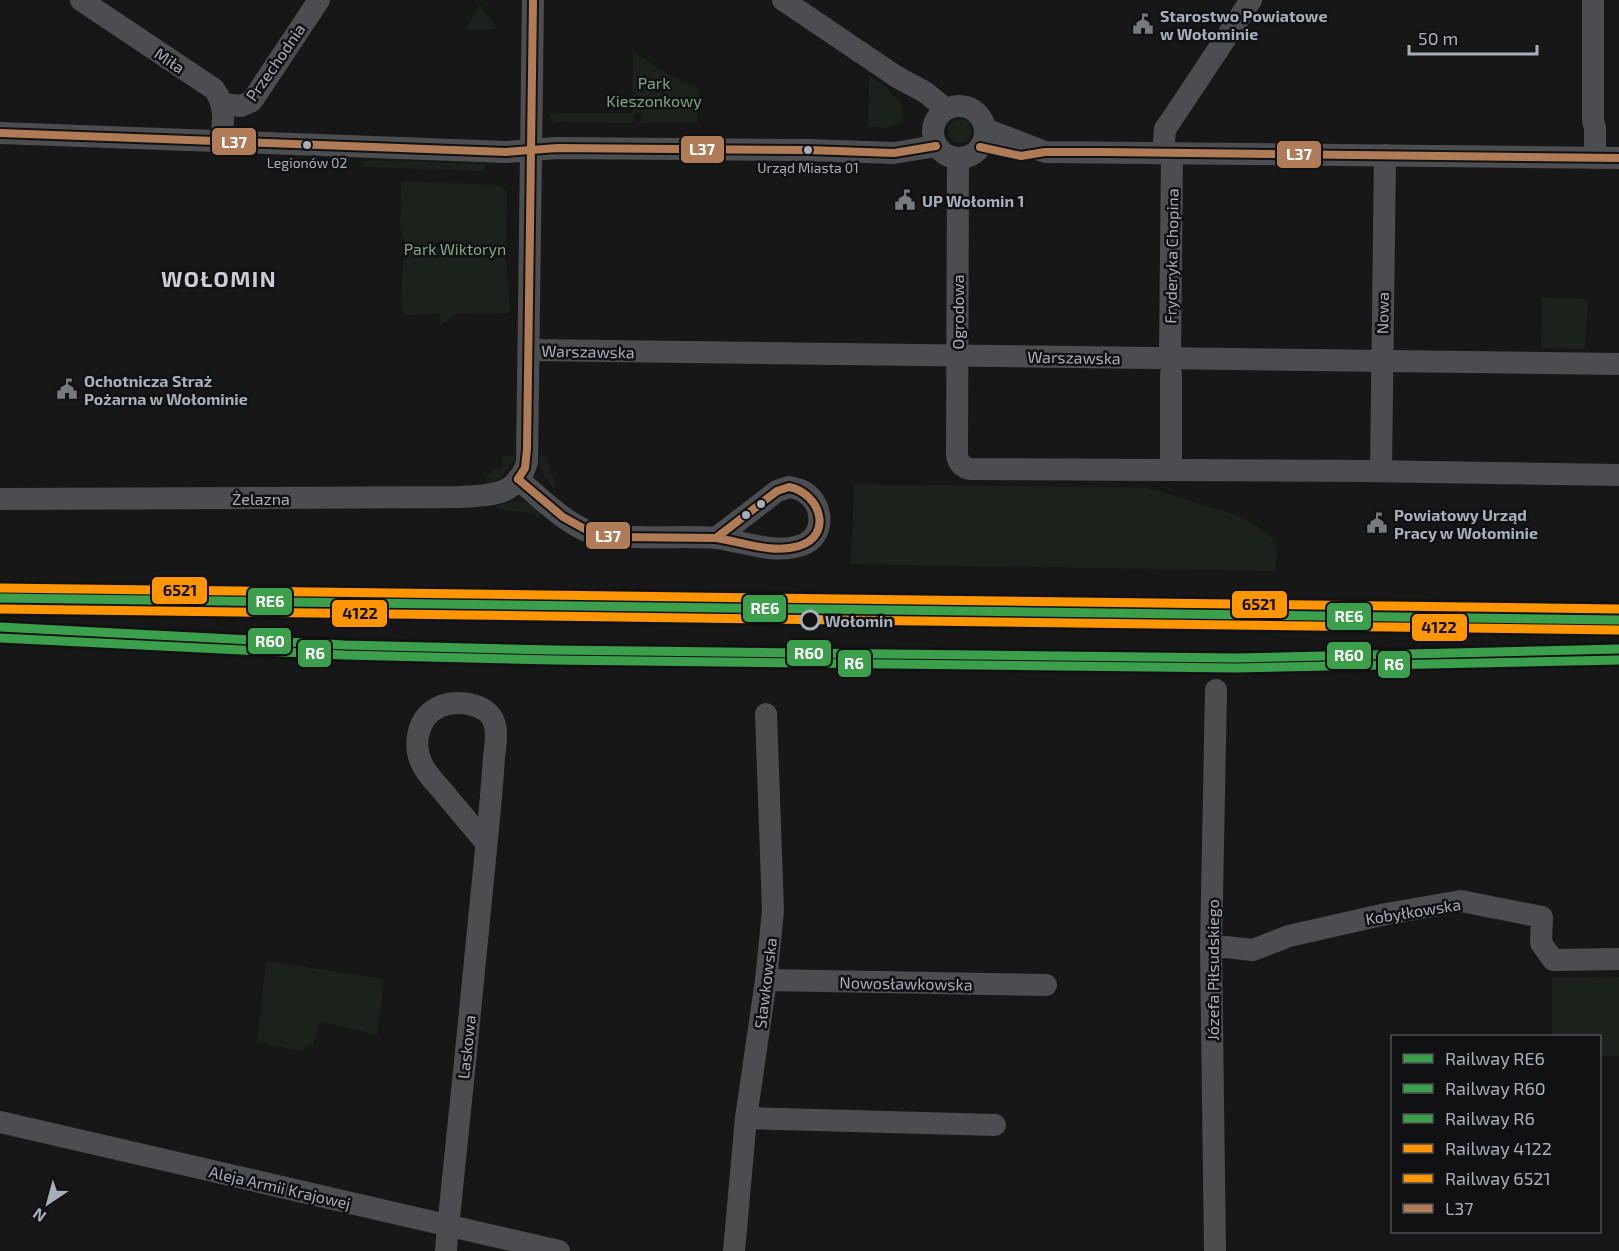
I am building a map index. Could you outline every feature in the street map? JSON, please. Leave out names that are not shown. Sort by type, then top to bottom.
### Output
[{"type":"street","name":"Miła","points":[[81,0],[209,85],[218,94],[222,104]]},
{"type":"street","name":"Przechodnia","points":[[222,104],[241,106],[252,101],[318,0]]},
{"type":"street","points":[[533,0],[527,462],[518,479],[575,525],[592,533],[610,537],[716,538]]},
{"type":"street","points":[[783,0],[897,77],[916,103],[940,114]]},
{"type":"street","name":"Fryderyka Chopina","points":[[1171,469],[1165,129],[1251,0]]},
{"type":"street","points":[[1593,0],[1595,158]]},
{"type":"street","points":[[220,141],[223,120],[222,104]]},
{"type":"street","points":[[957,105],[973,110],[982,120],[983,138],[970,155],[958,158],[946,154],[936,146],[932,133],[940,114],[957,105]]},
{"type":"street","points":[[0,133],[491,152],[557,148],[894,153],[936,146]]},
{"type":"street","points":[[983,138],[1046,152],[1619,158]]},
{"type":"street","name":"Nowa","points":[[1381,471],[1385,155]]},
{"type":"street","name":"Ogrodowa","points":[[958,158],[957,455],[961,465],[971,469],[1171,469]]},
{"type":"street","name":"Warszawska","points":[[529,350],[957,355],[1170,366],[1381,361],[1619,364]]},
{"type":"street","points":[[1171,469],[1619,475]]},
{"type":"street","name":"Żelazna","points":[[0,499],[460,496],[498,494],[512,486],[518,479]]},
{"type":"street","name":"Józefa Piłsudskiego","points":[[1215,1251],[1211,948],[1216,690]]},
{"type":"street","name":"Laskowa","points":[[446,1251],[486,843],[495,743],[494,722],[485,709],[477,706],[446,704],[436,708],[421,725],[418,734],[419,758],[430,776],[486,843]]},
{"type":"street","name":"Sławkowska","points":[[734,1251],[747,1118],[773,911],[766,714]]},
{"type":"street","name":"Kobyłkowska","points":[[1211,948],[1253,950],[1289,936],[1386,914],[1461,901],[1542,917],[1541,943],[1553,960],[1619,959]]},
{"type":"street","name":"Nowosławkowska","points":[[766,980],[1046,985]]},
{"type":"street","points":[[747,1118],[995,1125]]},
{"type":"street","name":"Aleja Armii Krajowej","points":[[0,1122],[559,1251]]},
{"type":"green space","points":[[480,4],[497,29],[465,30]]},
{"type":"green space","name":"Park Kieszonkowy","points":[[633,52],[666,73],[699,89],[697,123],[640,123],[641,114],[635,113],[634,123],[555,122],[550,117],[550,113],[632,113]]},
{"type":"green space","points":[[869,74],[899,101],[904,115],[902,122],[886,128],[868,127]]},
{"type":"green space","points":[[960,119],[969,122],[972,131],[969,140],[960,143],[951,140],[948,131],[951,122]]},
{"type":"green space","points":[[365,161],[485,164],[485,169],[483,171],[359,167]]},
{"type":"green space","name":"Park Wiktoryn","points":[[401,181],[499,185],[507,192],[506,257],[510,311],[458,314],[440,325],[440,314],[404,315],[401,307],[404,239],[400,226]]},
{"type":"green space","points":[[1542,298],[1584,299],[1588,304],[1583,349],[1541,348]]},
{"type":"green space","points":[[502,456],[516,456],[501,478],[489,485],[486,478],[493,469],[502,468]]},
{"type":"green space","points":[[538,456],[546,456],[556,485],[554,490],[542,473]]},
{"type":"green space","points":[[854,484],[1148,488],[1236,515],[1254,524],[1272,538],[1277,549],[1275,571],[851,564]]},
{"type":"green space","points":[[512,501],[525,502],[542,513],[539,518],[536,518],[536,514],[496,507]]},
{"type":"green space","points":[[266,961],[384,979],[377,1035],[320,1021],[313,1046],[306,1045],[304,1051],[257,1043]]},
{"type":"green space","points":[[1619,977],[1619,1056],[1601,1056],[1601,1035],[1552,1035],[1552,978]]},
{"type":"railway","points":[[0,586],[1619,608]]},
{"type":"rail line","name":"6521","points":[[0,588],[1619,609]]},
{"type":"rail line","name":"RE6","points":[[0,598],[1619,620]]},
{"type":"rail line","name":"4122","points":[[0,609],[1619,630]]},
{"type":"rail line","name":"R60","points":[[0,627],[345,645],[553,650],[1236,658],[1619,649]]},
{"type":"rail line","name":"R6","points":[[0,638],[344,655],[553,660],[1236,668],[1619,660]]},
{"type":"transit line","name":"L37","points":[[518,479],[525,468],[527,449],[533,0]]},
{"type":"transit line","name":"L37","points":[[0,133],[506,152],[557,148],[894,153],[936,146]]},
{"type":"transit line","name":"L37","points":[[980,147],[1021,156],[1045,152],[1105,152],[1619,158]]},
{"type":"transit line","name":"L37","points":[[518,479],[563,517],[592,533],[614,537],[716,538]]},
{"type":"transit line","name":"L37","points":[[789,487],[809,497],[819,515],[817,533],[810,541],[799,546],[778,549],[716,538],[777,491],[789,487]]},
{"type":"place","name":"Starostwo Powiatowe w Wołominie","points":[[1143,24]]},
{"type":"place","name":"Legionów 02","points":[[307,145]]},
{"type":"place","name":"Urząd Miasta 01","points":[[808,150]]},
{"type":"place","name":"UP Wołomin 1","points":[[905,200]]},
{"type":"place","name":"Ochotnicza Straż Pożarna w Wołominie","points":[[67,389]]},
{"type":"place","name":"Powiatowy Urząd Pracy w Wołominie","points":[[1377,523]]},
{"type":"place","name":"Wołomin","points":[[810,620]]},
{"type":"district","name":"WOŁOMIN","points":[[219,278]]}]
